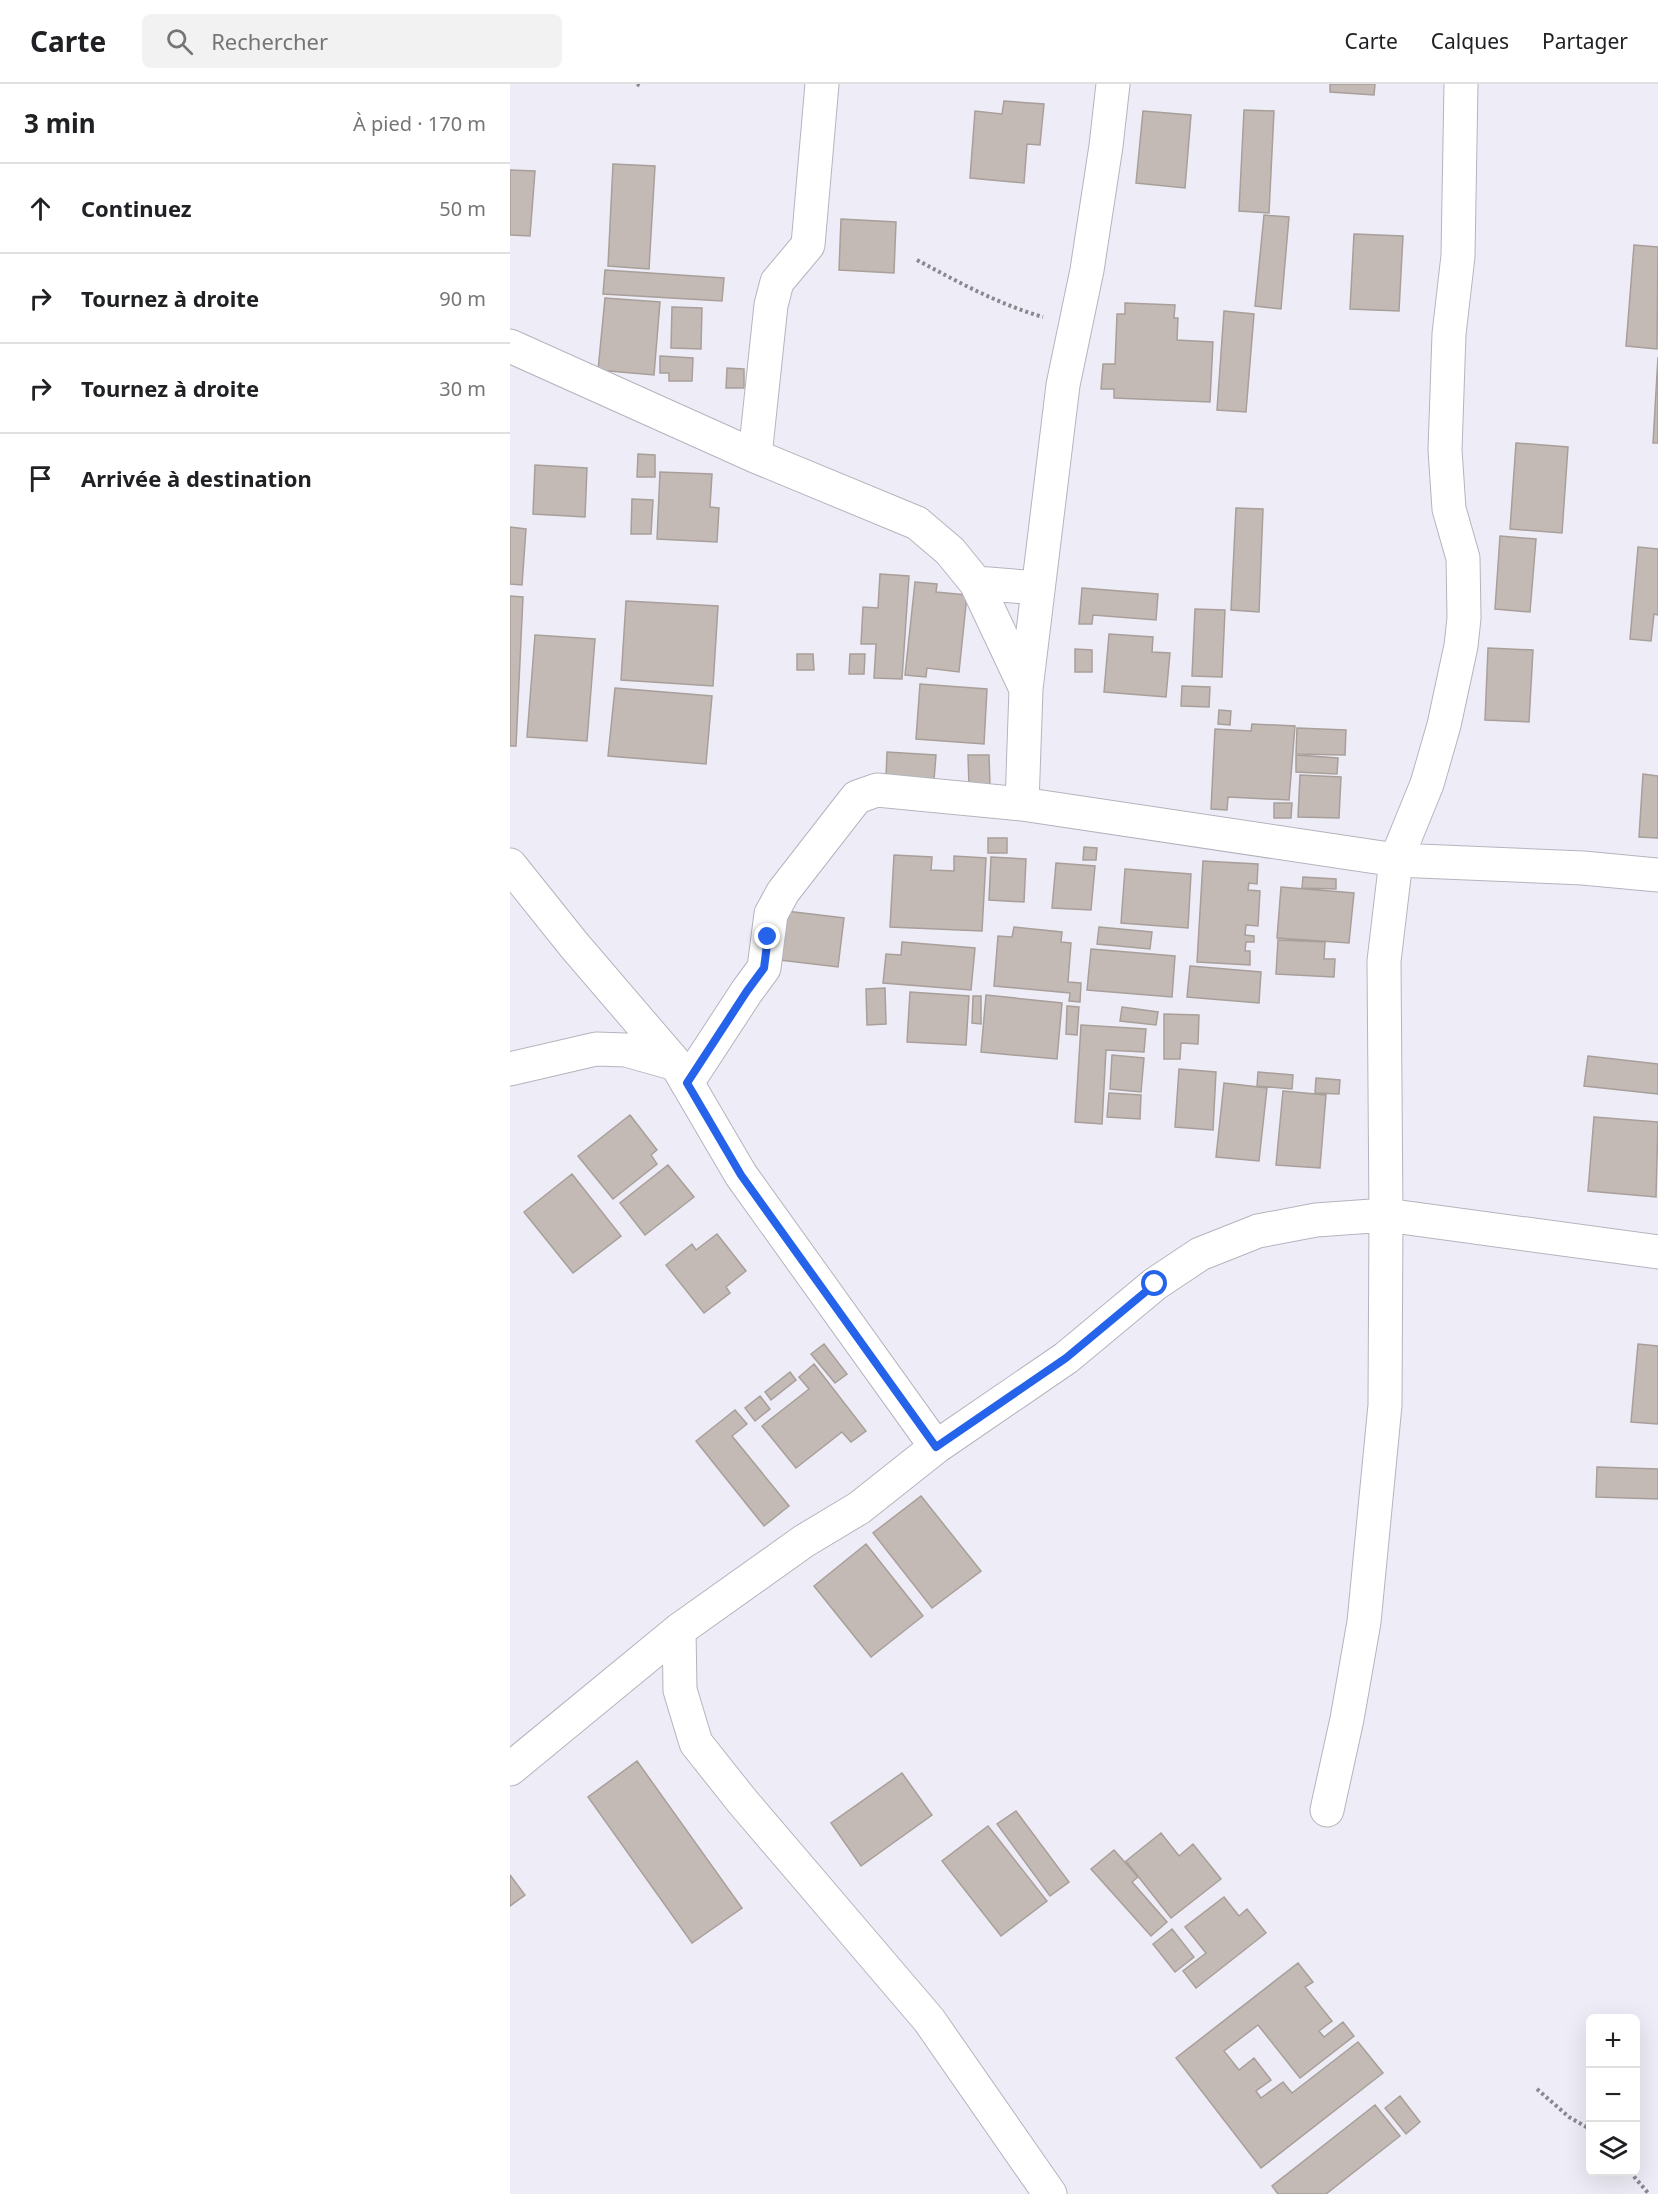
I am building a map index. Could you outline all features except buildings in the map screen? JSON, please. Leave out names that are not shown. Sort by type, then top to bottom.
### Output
[{"type":"street","points":[[755,456],[771,305],[777,282],[808,245],[822,84]]},
{"type":"street","points":[[1022,804],[1026,689],[1063,385],[1092,236],[1113,84]]},
{"type":"street","points":[[1327,1810],[1347,1719],[1364,1622],[1385,1405],[1384,961],[1396,860],[1427,784],[1444,725],[1461,646],[1464,618],[1462,558],[1449,509],[1445,450],[1449,334],[1458,256],[1461,84]]},
{"type":"street","points":[[510,346],[755,456],[917,523],[950,551],[976,583],[1026,689]]},
{"type":"street","points":[[976,583],[1038,588]]},
{"type":"street","points":[[682,1073],[764,968],[771,914],[783,892],[857,797],[877,790],[1022,804],[1396,860],[1583,868],[1658,875]]},
{"type":"street","points":[[510,866],[682,1073],[741,1175],[936,1447]]},
{"type":"street","points":[[510,1069],[596,1049],[626,1050],[682,1073]]},
{"type":"street","points":[[510,1769],[678,1630],[804,1540],[859,1508],[936,1447],[1066,1358],[1155,1284],[1200,1254],[1258,1231],[1316,1220],[1386,1215],[1658,1252]]},
{"type":"street","points":[[678,1630],[680,1690],[696,1743],[742,1801],[929,2020],[1050,2194]]},
{"type":"path","points":[[917,260],[1014,309],[1075,327]]},
{"type":"path","points":[[1537,2089],[1569,2117],[1586,2127]]},
{"type":"path","points":[[1633,2176],[1649,2194]]},
{"type":"route","points":[[768,937],[764,968],[687,1083],[741,1175],[936,1447],[1066,1358],[1155,1284]]}]
